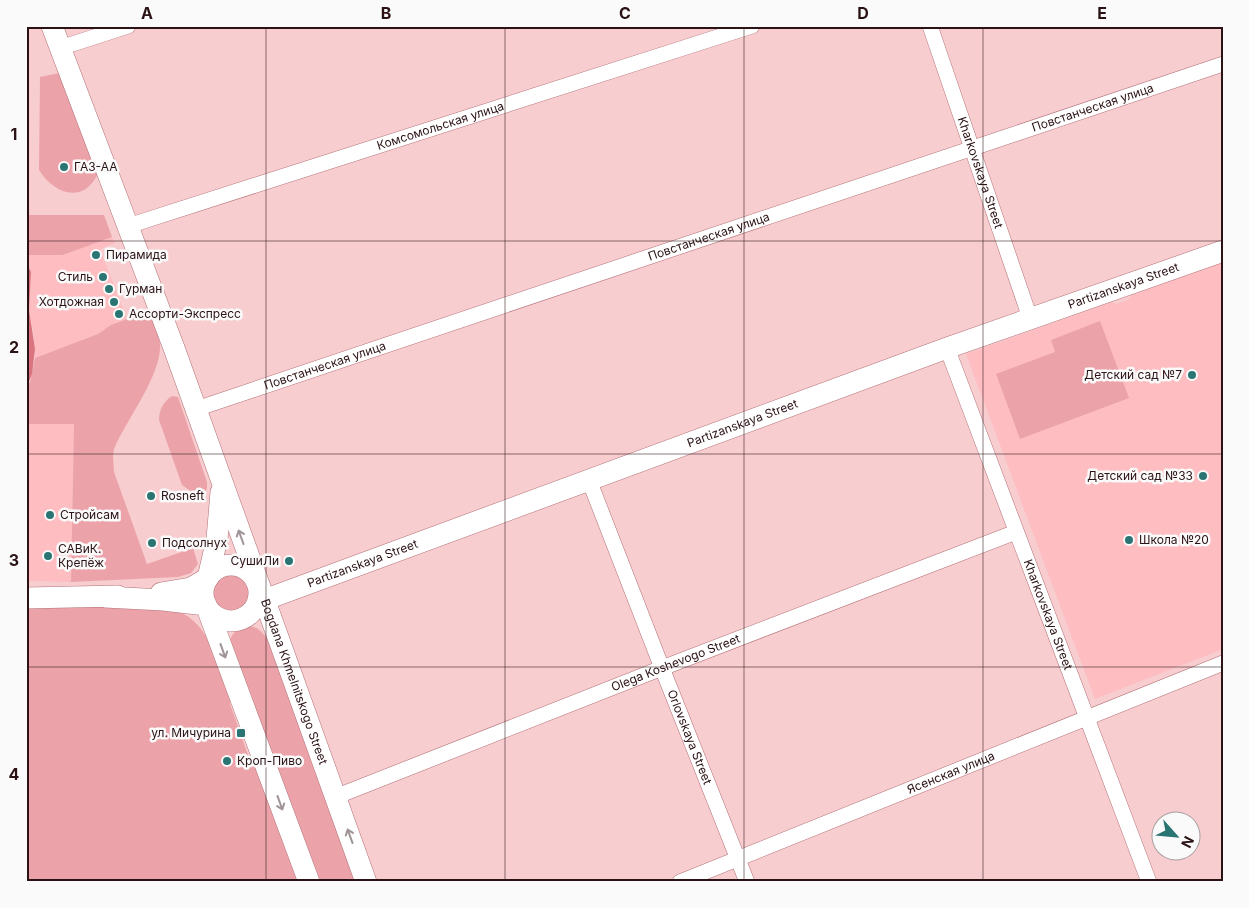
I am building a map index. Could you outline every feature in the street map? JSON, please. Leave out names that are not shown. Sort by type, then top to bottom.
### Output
[{"type":"main road","name":"Bogdana Khmelnitskogo Street","points":[[52,26],[196,409],[366,882]]},
{"type":"main road","name":"Partizanskaya Street","points":[[261,591],[589,480],[1030,318],[1223,251]]},
{"type":"main road","name":"Bogdana Khmelnitskogo Street","points":[[208,578],[217,539],[222,482]]},
{"type":"main road","points":[[26,598],[105,596],[181,590],[196,586],[219,568],[233,565],[241,566],[249,571],[261,591],[254,610],[242,619],[228,621],[219,618],[211,613],[206,605]]},
{"type":"main road","points":[[208,578],[203,591],[206,605],[309,882]]},
{"type":"main road","points":[[105,596],[206,605]]},
{"type":"street","points":[[60,48],[128,26]]},
{"type":"street","name":"Комсомольская улица","points":[[128,226],[752,26]]},
{"type":"street","name":"Kharkovskaya Street","points":[[930,26],[1030,318]]},
{"type":"street","name":"Повстанческая улица","points":[[196,409],[1223,64]]},
{"type":"street","name":"Kharkovskaya Street","points":[[947,348],[1149,882]]},
{"type":"street","name":"Orlovskaya Street","points":[[589,480],[747,882]]},
{"type":"street","name":"Olega Koshevogo Street","points":[[335,797],[662,668],[1016,532]]},
{"type":"street","name":"Ясенская улица","points":[[680,882],[1223,663]]},
{"type":"shaded area","points":[[64,72],[99,171],[86,188],[79,192],[70,193],[53,186],[39,170],[40,77]]},
{"type":"shaded area","points":[[26,215],[104,215],[112,237],[63,255],[26,255]]},
{"type":"shaded area","points":[[112,237],[115,243],[100,249],[127,319],[111,325],[98,334],[35,358],[34,337],[29,310],[31,272],[26,262],[26,255],[63,255]]},
{"type":"shaded area","points":[[26,262],[31,272],[29,310],[35,349],[32,374],[26,389]]},
{"type":"shaded area","name":"Школа №20","points":[[1223,262],[1223,649],[1095,699],[966,354],[1112,302],[1116,304],[1128,300],[1132,295]]},
{"type":"shaded area","points":[[149,311],[156,327],[160,344],[159,356],[149,383],[114,449],[114,472],[147,564],[193,548],[198,564],[191,573],[178,577],[71,582],[74,424],[26,424],[26,389],[30,382],[35,358],[98,334],[111,325]]},
{"type":"shaded area","points":[[1100,321],[1129,398],[1020,439],[996,374],[1055,352],[1051,340]]},
{"type":"shaded area","points":[[172,396],[178,397],[207,482],[205,492],[195,494],[182,485],[159,420],[162,407]]},
{"type":"shaded area","points":[[26,424],[74,424],[71,582],[26,581]]},
{"type":"shaded area","points":[[231,575],[238,576],[244,581],[249,587],[249,601],[244,607],[238,612],[231,613],[224,612],[218,607],[213,601],[212,594],[213,587],[218,581],[224,576]]},
{"type":"shaded area","points":[[150,606],[174,610],[188,617],[198,625],[206,636],[223,674],[231,698],[230,704],[252,766],[259,768],[301,882],[26,882],[26,608]]},
{"type":"shaded area","points":[[246,626],[254,627],[261,631],[270,644],[355,882],[318,882],[230,640],[236,631]]},
{"type":"place","name":"ГАЗ-АА","points":[[64,167]]},
{"type":"place","name":"Пирамида","points":[[96,255]]},
{"type":"place","name":"Стиль","points":[[103,277]]},
{"type":"place","name":"Гурман","points":[[109,289]]},
{"type":"place","name":"Хотдожная","points":[[114,302]]},
{"type":"place","name":"Ассорти-Экспресс","points":[[119,314]]},
{"type":"place","name":"Детский сад №7","points":[[1192,375]]},
{"type":"place","name":"Детский сад №33","points":[[1203,476]]},
{"type":"place","name":"Rosneft","points":[[151,496]]},
{"type":"place","name":"Стройсам","points":[[50,515]]},
{"type":"place","name":"Школа №20","points":[[1129,540]]},
{"type":"place","name":"Подсолнух","points":[[152,543]]},
{"type":"place","name":"САВиК. Крепёж","points":[[48,556]]},
{"type":"place","name":"СушиЛи","points":[[289,561]]},
{"type":"place","name":"ул. Мичурина","points":[[241,733]]},
{"type":"place","name":"Кроп-Пиво","points":[[227,761]]}]
